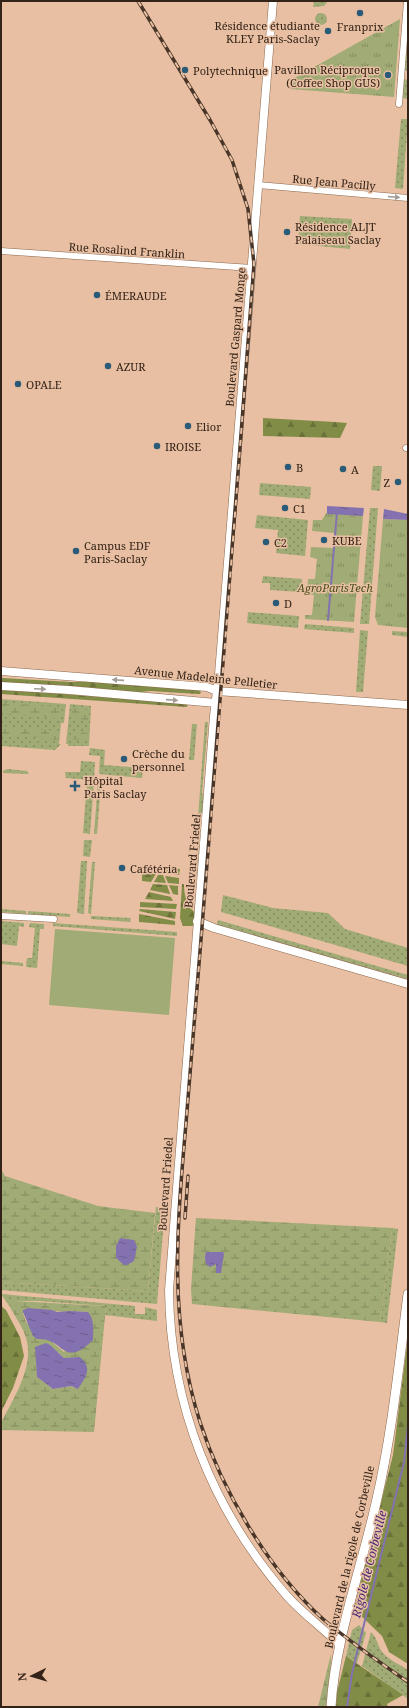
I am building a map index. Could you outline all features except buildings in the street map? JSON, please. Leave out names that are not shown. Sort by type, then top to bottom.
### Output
[{"type":"main road","name":"Boulevard de la rigole de Corbeville","points":[[331,1707],[340,1645],[376,1501],[395,1394],[408,1294]]},
{"type":"street","points":[[399,104],[407,1]]},
{"type":"street","name":"Boulevard Gaspard Monge","points":[[219,674],[272,4]]},
{"type":"street","name":"Rue Jean Pacilly","points":[[258,185],[408,198]]},
{"type":"street","name":"Rue Rosalind Franklin","points":[[1,251],[252,268]]},
{"type":"street","name":"Avenue Madeleine Pelletier","points":[[1,671],[207,687],[218,691],[408,705]]},
{"type":"street","name":"Boulevard Friedel","points":[[219,674],[197,921],[169,1290],[170,1331],[179,1386],[194,1442],[214,1488],[236,1528],[260,1563],[287,1596],[307,1617],[340,1645]]},
{"type":"street","points":[[1,686],[69,690],[216,703]]},
{"type":"street","points":[[1,916],[54,919]]},
{"type":"street","points":[[197,921],[214,928],[408,984]]},
{"type":"green space","points":[[314,1],[328,1],[324,6],[313,7]]},
{"type":"green space","points":[[319,13],[323,13],[327,19],[323,25],[319,25],[315,21],[315,17]]},
{"type":"green space","points":[[400,19],[394,97],[290,89],[291,80]]},
{"type":"green space","points":[[408,25],[408,71],[405,70]]},
{"type":"green space","points":[[404,79],[408,80],[408,99],[402,98]]},
{"type":"green space","points":[[401,119],[408,119],[403,189],[395,188]]},
{"type":"green space","points":[[300,216],[352,219],[350,249],[298,244]]},
{"type":"green space","points":[[263,418],[347,423],[340,438],[263,436]]},
{"type":"green space","points":[[373,466],[382,466],[380,491],[371,490]]},
{"type":"green space","points":[[260,483],[311,487],[310,499],[259,495]]},
{"type":"green space","points":[[370,508],[378,508],[369,624],[360,624]]},
{"type":"green space","name":"AgroParisTech","points":[[326,513],[363,516],[354,622],[305,619],[305,615],[312,615],[314,595],[307,594],[308,579],[315,579],[317,559],[310,557],[311,547],[333,548],[334,533],[312,531],[313,520],[322,520]]},
{"type":"green space","points":[[257,515],[308,520],[305,556],[276,553],[278,530],[255,528]]},
{"type":"green space","name":"AgroParisTech","points":[[383,519],[408,520],[408,628],[378,625],[375,617]]},
{"type":"green space","points":[[263,576],[302,579],[301,592],[270,590],[270,583],[262,583]]},
{"type":"green space","points":[[248,612],[299,616],[298,628],[247,623]]},
{"type":"green space","points":[[305,624],[354,628],[354,633],[304,629]]},
{"type":"green space","points":[[360,630],[368,631],[363,692],[356,692]]},
{"type":"green space","points":[[392,631],[408,632],[408,637],[392,635]]},
{"type":"green space","points":[[2,678],[95,682],[197,689],[201,692],[200,694],[150,691],[133,693],[1,682]]},
{"type":"green space","points":[[1,689],[188,704],[187,707],[1,694]]},
{"type":"green space","points":[[1,699],[66,704],[64,723],[61,723],[59,744],[61,744],[55,750],[1,746]]},
{"type":"green space","points":[[1,703],[62,707],[60,719],[1,713]]},
{"type":"green space","points":[[70,704],[91,706],[89,746],[68,746],[68,744],[66,744]]},
{"type":"green space","points":[[72,708],[89,710],[88,720],[72,719]]},
{"type":"green space","points":[[205,722],[208,722],[202,793],[204,799],[203,818],[198,818]]},
{"type":"green space","points":[[192,724],[197,724],[194,760],[189,760]]},
{"type":"green space","points":[[1,726],[59,731],[58,740],[1,735]]},
{"type":"green space","points":[[72,731],[88,733],[88,741],[71,739]]},
{"type":"green space","points":[[90,748],[105,750],[104,765],[143,768],[142,778],[99,774],[100,756],[89,755]]},
{"type":"green space","points":[[81,761],[95,762],[94,780],[66,778],[65,772],[80,772]]},
{"type":"green space","points":[[7,769],[27,771],[29,774],[3,773],[3,771]]},
{"type":"green space","points":[[98,780],[107,782],[101,782],[97,834],[94,834]]},
{"type":"green space","points":[[87,782],[94,783],[90,834],[83,833]]},
{"type":"green space","points":[[200,824],[203,825],[198,876],[196,876]]},
{"type":"green space","points":[[84,840],[92,840],[90,857],[83,856]]},
{"type":"green space","points":[[81,861],[87,861],[84,914],[77,913]]},
{"type":"green space","points":[[92,862],[95,862],[91,914],[88,913]]},
{"type":"green space","points":[[161,868],[180,869],[179,875],[163,872]]},
{"type":"green space","points":[[142,872],[156,874],[151,882],[142,881]]},
{"type":"green space","points":[[158,875],[163,875],[166,883],[154,882]]},
{"type":"green space","points":[[165,876],[179,878],[179,884],[168,883]]},
{"type":"green space","points":[[153,884],[167,885],[170,894],[150,890]]},
{"type":"green space","points":[[182,884],[184,884],[186,900],[195,913],[194,926],[183,926],[180,918]]},
{"type":"green space","points":[[169,885],[178,886],[178,895],[173,894]]},
{"type":"green space","points":[[149,892],[171,897],[173,901],[145,899]]},
{"type":"green space","points":[[223,895],[273,908],[328,913],[345,929],[408,948],[408,966],[221,912]]},
{"type":"green space","points":[[140,902],[177,904],[176,909],[140,907]]},
{"type":"green space","points":[[1,909],[26,911],[26,914],[1,912]]},
{"type":"green space","points":[[140,909],[176,912],[175,919],[139,911]]},
{"type":"green space","points":[[28,911],[70,914],[70,917],[28,914]]},
{"type":"green space","points":[[139,914],[175,921],[175,925],[139,922]]},
{"type":"green space","points":[[91,916],[131,918],[130,922],[91,919]]},
{"type":"green space","points":[[218,920],[408,975],[408,979],[217,925]]},
{"type":"green space","points":[[1,921],[24,923],[24,927],[19,926],[17,946],[1,944]]},
{"type":"green space","points":[[30,923],[44,924],[44,929],[40,929],[37,968],[26,967],[27,958],[32,958],[35,928],[29,927]]},
{"type":"green space","points":[[53,923],[177,932],[177,936],[53,926]]},
{"type":"green space","points":[[55,929],[175,938],[169,1015],[49,1005]]},
{"type":"green space","points":[[1,961],[23,963],[23,966],[1,964]]},
{"type":"green space","points":[[1,1169],[5,1176],[98,1206],[155,1213],[148,1291],[1,1282]]},
{"type":"green space","points":[[156,1207],[165,1208],[157,1304],[1,1290],[1,1282],[148,1291]]},
{"type":"green space","points":[[196,1218],[392,1228],[380,1322],[192,1304],[191,1289]]},
{"type":"green space","points":[[392,1228],[398,1229],[387,1323],[380,1322]]},
{"type":"green space","points":[[1,1294],[135,1306],[135,1314],[145,1314],[145,1307],[157,1310],[157,1321],[105,1315],[106,1306],[38,1301],[14,1301],[10,1307]]},
{"type":"green space","points":[[14,1301],[106,1306],[94,1432],[1,1430],[1,1423],[17,1393],[28,1360],[28,1349],[25,1334],[10,1307]],"holes":[[[52,1310],[88,1312],[64,1352],[51,1341],[44,1338],[26,1322],[23,1313]],[[36,1352],[58,1352],[64,1358],[76,1358],[74,1388],[71,1386],[53,1389],[37,1377]]]},
{"type":"green space","points":[[1,1306],[6,1310],[20,1337],[24,1356],[13,1388],[1,1412]]},
{"type":"green space","points":[[408,1337],[408,1664],[389,1652],[382,1636],[354,1609],[393,1455]]},
{"type":"green space","points":[[359,1625],[366,1633],[357,1663],[346,1656],[352,1630]]},
{"type":"green space","points":[[371,1632],[384,1654],[408,1670],[408,1699],[362,1666]]},
{"type":"green space","points":[[331,1654],[326,1707],[318,1707]]},
{"type":"green space","points":[[346,1656],[403,1695],[387,1704],[388,1707],[336,1707],[337,1692]]},
{"type":"water","points":[[327,506],[364,508],[363,516],[327,514]]},
{"type":"water","points":[[384,509],[408,514],[408,520],[383,519]]},
{"type":"water","points":[[120,1238],[134,1240],[137,1247],[134,1261],[127,1265],[124,1265],[116,1258],[116,1246]]},
{"type":"water","points":[[206,1252],[223,1252],[221,1273],[216,1273],[216,1264],[210,1267],[206,1264]]},
{"type":"water","points":[[28,1308],[52,1310],[57,1312],[88,1312],[93,1322],[93,1340],[75,1352],[69,1352],[46,1340],[37,1339],[33,1336],[23,1312],[23,1310]]},
{"type":"water","points":[[46,1343],[64,1358],[80,1357],[84,1361],[87,1373],[78,1389],[71,1386],[53,1389],[37,1377],[35,1347]]},
{"type":"waterway","points":[[328,620],[337,512]]},
{"type":"waterway","name":"Rigole de Corbeville","points":[[347,1707],[352,1673],[404,1462],[408,1425]]},
{"type":"railway","points":[[138,1],[210,120],[232,160],[248,209],[254,264],[180,1199],[178,1274],[179,1311],[183,1348],[190,1385],[209,1448],[234,1502],[266,1553],[284,1577],[323,1619],[354,1644],[408,1682]]},
{"type":"railway","points":[[185,1218],[188,1176]]},
{"type":"place","name":"Franprix","points":[[360,13]]},
{"type":"place","name":"Résidence étudiante KLEY Paris-Saclay","points":[[328,31]]},
{"type":"place","name":"Polytechnique","points":[[185,70]]},
{"type":"place","name":"Pavillon Réciproque (Coffee Shop GUS)","points":[[388,75]]},
{"type":"place","name":"Résidence ALJT Palaiseau Saclay","points":[[287,232]]},
{"type":"place","name":"ÉMERAUDE","points":[[97,295]]},
{"type":"place","name":"AZUR","points":[[108,366]]},
{"type":"place","name":"OPALE","points":[[18,384]]},
{"type":"place","name":"Elior","points":[[188,426]]},
{"type":"place","name":"IROISE","points":[[157,446]]},
{"type":"place","name":"B","points":[[288,467]]},
{"type":"place","name":"A","points":[[343,469]]},
{"type":"place","name":"Z","points":[[398,482]]},
{"type":"place","name":"C1","points":[[285,508]]},
{"type":"place","name":"KUBE","points":[[324,540]]},
{"type":"place","name":"C2","points":[[266,542]]},
{"type":"place","name":"Campus EDF Paris-Saclay","points":[[76,551]]},
{"type":"place","name":"D","points":[[276,603]]},
{"type":"place","name":"Crèche du personnel","points":[[124,759]]},
{"type":"place","name":"Hôpital Paris Saclay","points":[[75,786]]},
{"type":"place","name":"Cafétéria","points":[[122,868]]}]
